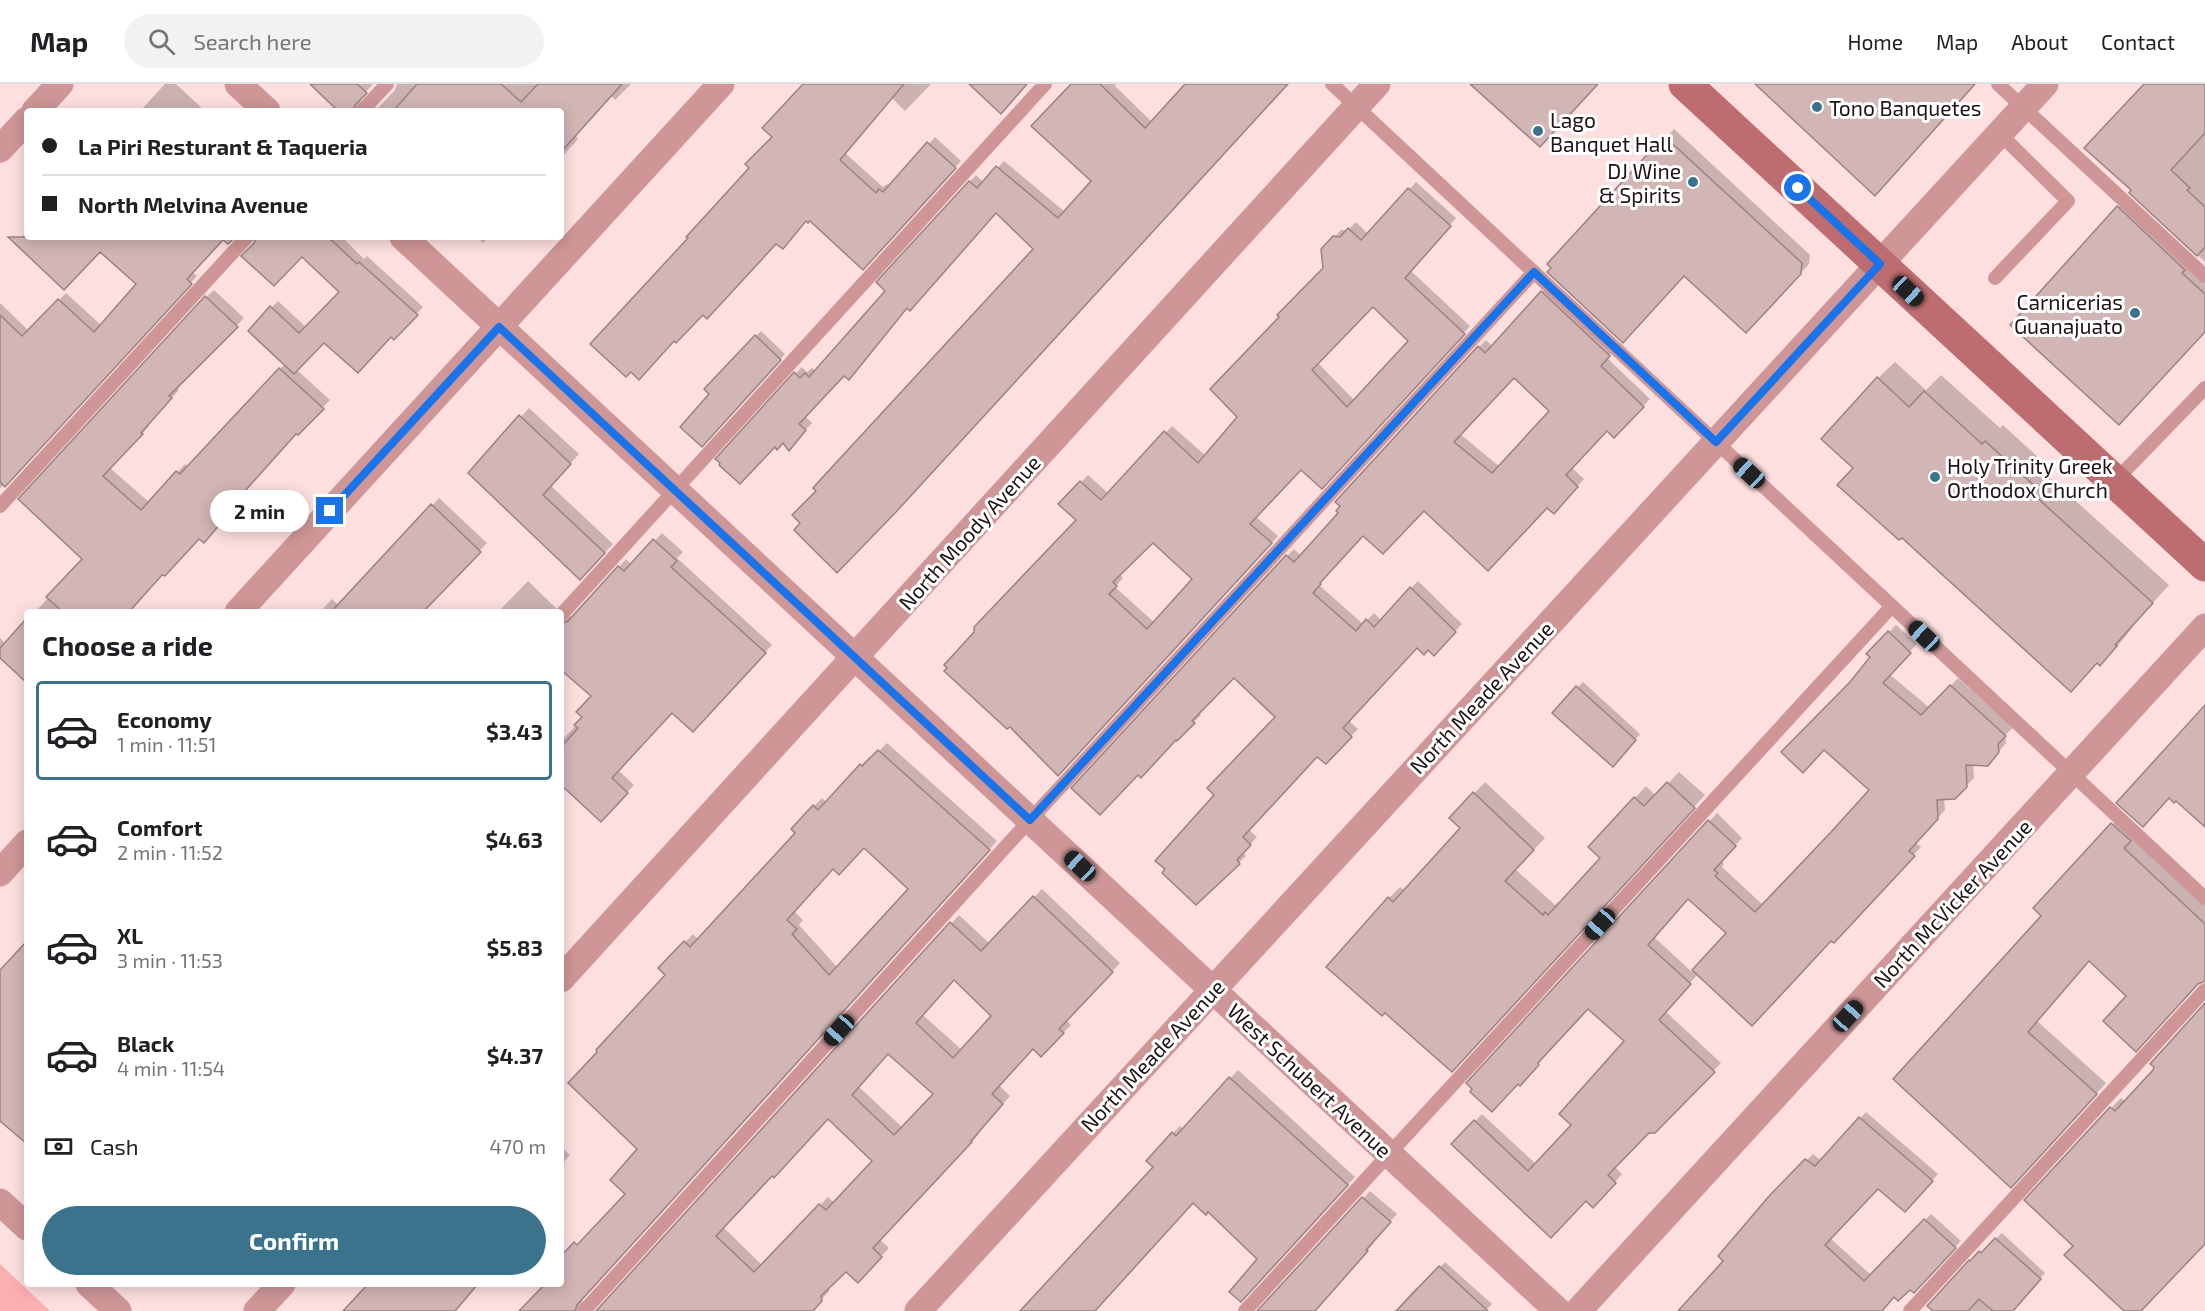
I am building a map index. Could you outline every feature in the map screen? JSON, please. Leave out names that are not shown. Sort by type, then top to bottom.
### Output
[{"type":"main road","points":[[1685,84],[2205,565]]},
{"type":"street","points":[[38,108],[60,84]]},
{"type":"street","points":[[238,84],[264,108]]},
{"type":"street","points":[[241,609],[721,84]]},
{"type":"street","name":"North Moody Avenue","points":[[564,976],[1377,84]]},
{"type":"street","name":"North Meade Avenue","points":[[918,1311],[2045,84]]},
{"type":"street","points":[[0,149],[24,123]]},
{"type":"street","name":"West Schubert Avenue","points":[[406,240],[1558,1311]]},
{"type":"street","name":"North McVicker Avenue","points":[[1578,1311],[2205,627]]},
{"type":"street","points":[[0,873],[24,846]]},
{"type":"street","points":[[91,1287],[118,1311]]},
{"type":"street","points":[[257,1311],[279,1287]]},
{"type":"lane","points":[[365,108],[387,84]]},
{"type":"lane","points":[[564,612],[1046,84]]},
{"type":"lane","points":[[1332,84],[2205,898]]},
{"type":"lane","points":[[1998,84],[2204,271]]},
{"type":"lane","points":[[1995,278],[2068,201],[1999,134]]},
{"type":"lane","points":[[0,506],[244,240]]},
{"type":"lane","points":[[584,1311],[1030,820],[1534,272]]},
{"type":"lane","points":[[2115,481],[2205,388]]},
{"type":"lane","points":[[1245,1311],[1892,606]]},
{"type":"lane","points":[[1910,1311],[2205,990]]},
{"type":"shaded area","points":[[0,1264],[50,1311],[0,1311]]},
{"type":"building","points":[[310,84],[357,84],[367,93],[354,108],[335,108]]},
{"type":"building","points":[[417,84],[501,84],[521,102],[538,84],[622,84],[564,149],[564,108],[396,108]]},
{"type":"building","points":[[803,84],[904,84],[840,160],[876,193],[879,189],[883,192],[927,142],[956,168],[863,270],[810,221],[808,223],[806,221],[783,249],[776,244],[707,319],[703,315],[676,343],[674,341],[639,380],[631,372],[626,377],[590,344],[749,168],[745,164],[772,137],[762,128]]},
{"type":"building","points":[[969,84],[1027,84],[1001,114]]},
{"type":"building","points":[[1071,84],[1100,84],[1145,128],[1185,84],[1288,84],[896,512],[837,573],[794,530],[800,523],[792,515],[816,491],[813,488],[821,479],[1033,249],[996,213],[910,311],[907,308],[849,380],[844,376],[799,424],[806,430],[789,451],[783,443],[777,450],[775,447],[740,484],[715,459],[794,372],[800,378],[805,373],[809,377],[885,291],[876,282],[969,181],[977,188],[996,166],[1058,218],[1091,181],[1031,126]]},
{"type":"building","name":"Lago Banquet Hall","points":[[1470,84],[1598,84],[1540,147]]},
{"type":"building","points":[[1755,84],[1975,84],[1875,196]]},
{"type":"building","points":[[2144,84],[2205,84],[2205,133],[2171,170],[2190,188],[2187,190],[2205,207],[2205,247],[2197,256],[2129,193],[2131,190],[2084,148]]},
{"type":"building","points":[[1664,136],[1802,263],[1801,274],[1746,333],[1684,276],[1623,343],[1547,272],[1551,268],[1547,264]]},
{"type":"building","points":[[1408,188],[1451,226],[1405,278],[1465,334],[1322,489],[1301,470],[1250,524],[1272,543],[1058,776],[1010,727],[1007,729],[944,671],[947,668],[944,665],[974,632],[974,627],[1076,520],[1058,504],[1080,481],[1101,500],[1164,431],[1198,463],[1237,417],[1210,389],[1323,268],[1321,249],[1333,236],[1340,237],[1348,228],[1361,240]],"holes":[[[1373,307],[1408,341],[1347,407],[1312,370]],[[1153,543],[1192,579],[1147,629],[1109,594],[1117,586],[1113,582]]]},
{"type":"building","name":"Carnicerias Guanajuato","points":[[2117,206],[2185,270],[2182,273],[2205,294],[2205,332],[2119,425],[2010,325]]},
{"type":"building","points":[[8,237],[24,237],[24,240],[223,240],[187,279],[192,284],[5,487],[0,482],[0,315],[22,336],[58,299],[94,332],[136,284],[100,252],[64,290]]},
{"type":"building","points":[[255,240],[331,240],[418,315],[394,340],[391,337],[358,373],[324,343],[294,374],[248,331],[270,306],[299,333],[339,292],[302,257],[274,286],[241,256]]},
{"type":"building","points":[[1541,291],[1610,356],[1601,366],[1644,407],[1614,438],[1607,431],[1566,475],[1578,487],[1554,514],[1547,508],[1488,571],[1424,511],[1383,554],[1363,536],[1320,583],[1313,593],[1356,631],[1366,619],[1374,627],[1410,587],[1456,632],[1434,656],[1428,650],[1424,655],[1417,648],[1343,728],[1352,737],[1326,764],[1317,757],[1243,837],[1251,845],[1237,860],[1240,864],[1196,905],[1162,873],[1165,869],[1155,861],[1214,795],[1207,788],[1275,717],[1234,678],[1192,721],[1195,723],[1141,778],[1138,775],[1100,815],[1071,788],[1286,555],[1294,562],[1338,513],[1336,511],[1340,506],[1335,502],[1478,346],[1485,353]],"holes":[[[1514,378],[1549,411],[1492,473],[1454,442]]]},
{"type":"building","points":[[205,296],[238,327],[169,396],[172,398],[141,433],[143,434],[103,476],[141,510],[176,471],[180,474],[279,368],[324,409],[298,435],[296,434],[220,519],[222,522],[204,543],[199,539],[132,609],[60,609],[46,597],[82,559],[18,499]]},
{"type":"building","points":[[755,335],[781,360],[702,447],[680,427],[709,394],[704,389]]},
{"type":"building","points":[[1877,377],[1909,407],[1924,391],[1982,444],[1985,441],[2038,489],[2033,494],[2153,603],[2115,645],[2117,646],[2100,666],[2097,663],[2071,692],[1902,538],[1899,540],[1837,485],[1853,468],[1821,439]]},
{"type":"building","points":[[519,415],[571,464],[543,495],[605,553],[580,580],[468,473]]},
{"type":"building","points":[[431,504],[481,552],[426,609],[334,609]]},
{"type":"building","points":[[653,539],[677,561],[671,567],[766,653],[693,732],[672,713],[612,778],[628,793],[601,822],[564,788],[564,744],[578,728],[574,725],[582,717],[576,712],[591,696],[564,673],[564,623],[618,566],[624,571]]},
{"type":"building","points":[[24,621],[24,680],[0,658],[0,648]]},
{"type":"building","points":[[1888,631],[1911,653],[1883,683],[1921,715],[1950,685],[2006,736],[1998,744],[1999,752],[1988,766],[1966,765],[1967,787],[1955,799],[1937,800],[1938,819],[1909,851],[1915,856],[1834,943],[1831,941],[1752,1026],[1692,970],[1726,933],[1688,899],[1648,945],[1691,984],[1659,1020],[1715,1072],[1655,1133],[1649,1133],[1608,1175],[1616,1183],[1593,1208],[1586,1201],[1551,1238],[1451,1144],[1474,1120],[1528,1171],[1571,1125],[1559,1114],[1624,1041],[1588,1009],[1520,1086],[1518,1084],[1492,1112],[1470,1092],[1472,1089],[1466,1083],[1708,820],[1736,846],[1714,870],[1718,873],[1715,876],[1755,912],[1831,832],[1869,790],[1824,750],[1803,773],[1781,752],[1850,682],[1870,657],[1866,654]]},
{"type":"building","points":[[1576,686],[1636,740],[1613,767],[1552,713]]},
{"type":"building","points":[[2205,705],[2205,827],[2176,801],[2174,803],[2169,798],[2143,827],[2116,803]]},
{"type":"building","points":[[878,750],[990,850],[577,1305],[575,1311],[519,1311],[542,1287],[564,1287],[564,1253],[574,1242],[577,1245],[625,1194],[610,1180],[637,1149],[568,1083],[665,975],[658,968],[684,941],[690,947],[795,833],[791,829],[813,805],[818,810],[860,764],[862,766]],"holes":[[[864,848],[908,889],[829,975],[792,934],[797,929],[787,920],[833,869],[839,875]]]},
{"type":"building","points":[[1667,782],[1695,808],[1452,1072],[1385,1013],[1382,1016],[1326,967],[1388,897],[1393,902],[1460,828],[1449,818],[1473,792],[1534,850],[1505,881],[1543,915],[1545,912],[1548,915],[1600,858],[1588,847],[1634,797],[1644,806]]},
{"type":"building","points":[[2111,823],[2131,841],[2124,848],[2205,924],[2205,981],[2198,984],[2136,1052],[2103,1021],[2126,996],[2089,961],[2028,1032],[2097,1094],[2011,1188],[1893,1079],[2041,916],[2033,908]]},
{"type":"building","points":[[1033,896],[1113,972],[1059,1029],[1064,1033],[1041,1057],[1033,1049],[992,1094],[1003,1104],[972,1142],[873,1248],[882,1257],[858,1283],[846,1272],[821,1296],[822,1301],[813,1311],[596,1311],[950,922],[981,951]],"holes":[[[954,980],[991,1016],[953,1058],[916,1023]],[[888,1054],[933,1094],[894,1135],[852,1095]],[[828,1119],[872,1161],[826,1210],[819,1204],[754,1272],[716,1236],[772,1176],[774,1178]]]},
{"type":"building","points":[[24,944],[24,1141],[0,1121],[0,970]]},
{"type":"building","points":[[2205,1003],[2205,1244],[2141,1311],[2124,1311],[2064,1255],[2073,1246],[2024,1200],[2110,1107],[2115,1111],[2153,1070],[2154,1067],[2150,1064]]},
{"type":"building","points":[[1229,1077],[1348,1185],[1241,1302],[1229,1292],[1257,1259],[1208,1212],[1206,1215],[1193,1203],[1095,1311],[1020,1311],[1153,1167],[1146,1161],[1172,1132],[1176,1136]]},
{"type":"building","points":[[1859,1117],[1933,1181],[1905,1212],[1878,1189],[1825,1245],[1864,1281],[1924,1219],[1956,1248],[1914,1293],[1910,1290],[1898,1301],[1894,1297],[1882,1311],[1678,1311],[1723,1261],[1718,1256],[1770,1195],[1805,1159],[1815,1166]]},
{"type":"building","points":[[1362,1197],[1391,1222],[1315,1311],[1257,1311]]},
{"type":"building","points":[[1995,1238],[2041,1279],[2013,1311],[1993,1311],[1979,1299],[1968,1311],[1933,1311],[1927,1306],[1969,1260],[1979,1251],[1981,1253]]},
{"type":"building","points":[[1439,1266],[1488,1311],[1396,1311]]},
{"type":"building","points":[[365,1287],[475,1287],[455,1311],[343,1311]]},
{"type":"place","name":"Tono Banquetes","points":[[1817,107]]},
{"type":"place","name":"Lago Banquet Hall","points":[[1538,131]]},
{"type":"place","name":"DJ Wine & Spirits","points":[[1693,182]]},
{"type":"place","name":"Carnicerias Guanajuato","points":[[2135,313]]},
{"type":"place","name":"Holy Trinity Greek Orthodox Church","points":[[1935,477]]},
{"type":"route","points":[[330,511],[499,327],[1030,820],[1534,272],[1716,442],[1880,264],[1798,188]]}]
